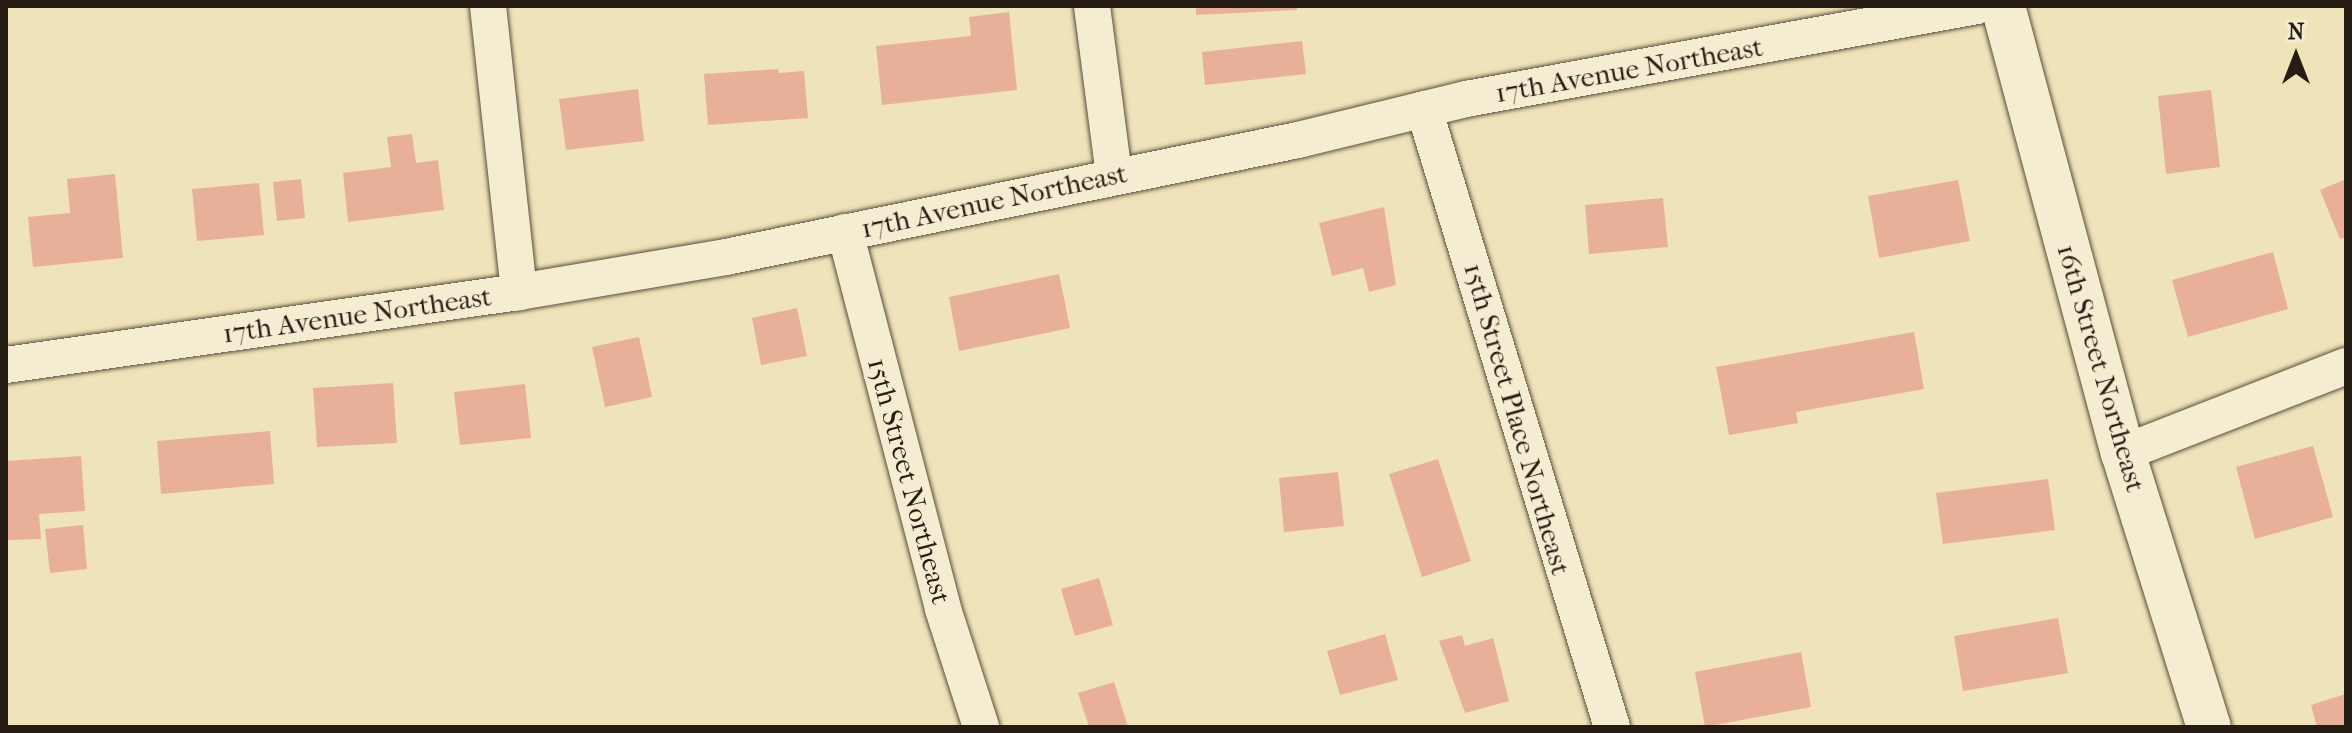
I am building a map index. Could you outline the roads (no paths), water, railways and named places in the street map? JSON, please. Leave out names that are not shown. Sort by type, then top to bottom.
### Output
[{"type":"main road","name":"16th Street Northeast","points":[[2003,6],[2123,453],[2209,727]]},
{"type":"street","points":[[488,6],[519,292]]},
{"type":"street","points":[[1092,6],[1114,175]]},
{"type":"street","name":"17th Avenue Northeast","points":[[6,365],[519,292],[845,232],[1424,109],[1977,6]]},
{"type":"street","name":"15th Street Place Northeast","points":[[1424,109],[1612,727]]},
{"type":"street","name":"15th Street Northeast","points":[[845,232],[943,609],[981,727]]},
{"type":"street","points":[[2123,453],[2346,366]]}]
